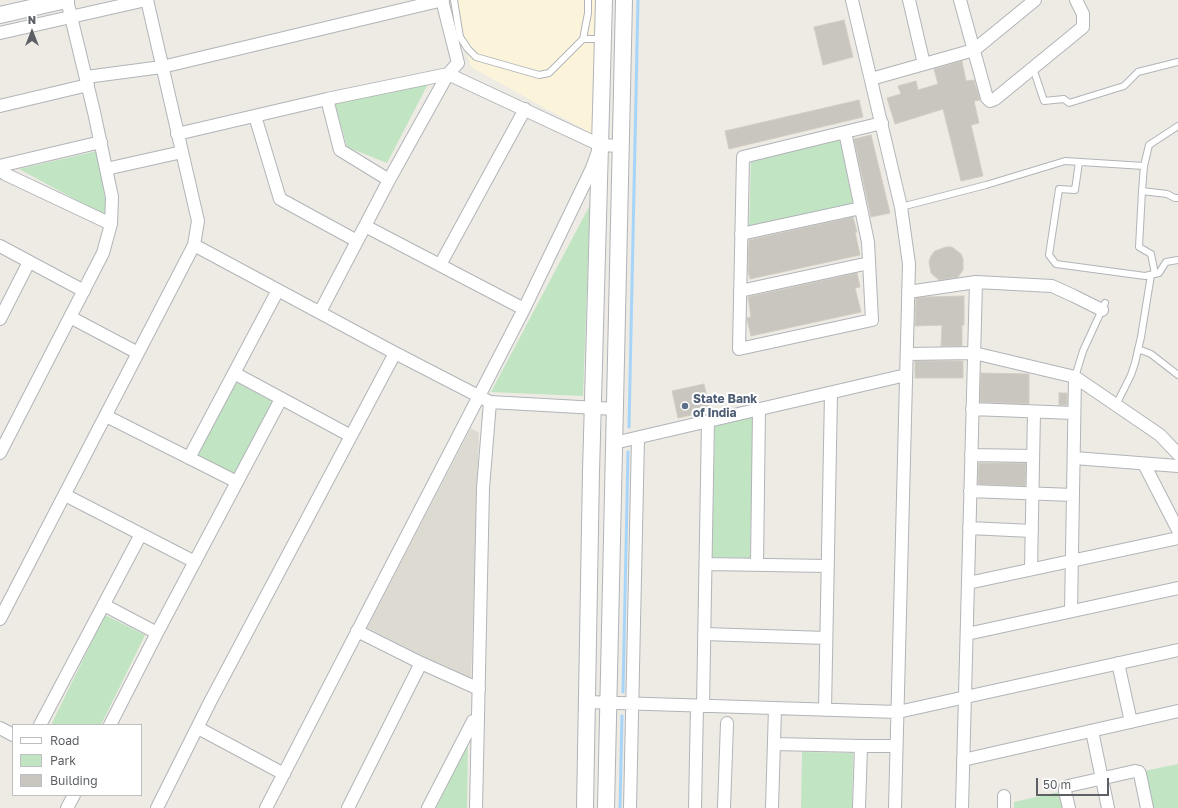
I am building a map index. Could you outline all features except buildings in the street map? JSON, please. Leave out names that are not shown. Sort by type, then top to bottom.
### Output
[{"type":"street","points":[[0,15],[67,0],[87,81],[112,197],[111,224],[103,253],[0,453]]},
{"type":"street","points":[[0,34],[146,0],[198,221],[194,244],[0,619]]},
{"type":"street","points":[[0,106],[87,81],[162,67],[442,0],[458,63],[448,74],[389,180],[320,312]]},
{"type":"street","points":[[585,808],[592,408],[604,0]]},
{"type":"street","points":[[606,808],[624,0]]},
{"type":"street","points":[[852,0],[901,207],[909,264],[895,808]]},
{"type":"street","points":[[908,0],[924,64]]},
{"type":"street","points":[[960,0],[987,98],[990,101],[995,99],[1083,27],[1083,14],[1076,0]]},
{"type":"street","points":[[871,79],[974,50],[1035,0]]},
{"type":"street","points":[[177,134],[327,99],[448,74],[600,145],[621,146]]},
{"type":"street","points":[[327,99],[340,150],[389,180]]},
{"type":"street","points":[[440,265],[525,109]]},
{"type":"street","points":[[256,116],[280,199],[357,241]]},
{"type":"street","points":[[845,132],[868,242],[872,320],[738,350],[743,157],[845,132],[882,123]]},
{"type":"street","points":[[2,172],[100,142]]},
{"type":"street","points":[[266,808],[524,309],[592,168],[600,145]]},
{"type":"street","points":[[106,169],[182,152]]},
{"type":"street","points":[[2,172],[111,224]]},
{"type":"street","points":[[741,234],[861,208]]},
{"type":"street","points":[[365,226],[524,309]]},
{"type":"street","points":[[194,244],[395,353],[490,402],[615,409]]},
{"type":"street","points":[[0,246],[84,291]]},
{"type":"street","points":[[0,319],[29,262]]},
{"type":"street","points":[[740,291],[869,263]]},
{"type":"street","points":[[908,292],[976,282],[1052,286],[1104,307]]},
{"type":"street","points":[[962,808],[976,282]]},
{"type":"street","points":[[189,458],[278,290]]},
{"type":"street","points":[[70,317],[138,353]]},
{"type":"street","points":[[157,808],[395,353]]},
{"type":"street","points":[[907,354],[974,353],[1075,377],[1160,435],[1178,454]]},
{"type":"street","points":[[234,373],[351,436]]},
{"type":"street","points":[[614,443],[906,375]]},
{"type":"street","points":[[1071,611],[1075,377]]},
{"type":"street","points":[[825,710],[831,393]]},
{"type":"street","points":[[111,724],[281,399]]},
{"type":"street","points":[[476,808],[483,488],[490,402]]},
{"type":"street","points":[[972,409],[1074,413]]},
{"type":"street","points":[[757,564],[759,410]]},
{"type":"street","points":[[1032,569],[1034,412]]},
{"type":"street","points":[[106,416],[237,482]]},
{"type":"street","points":[[695,808],[704,634],[708,422]]},
{"type":"street","points":[[630,808],[638,438]]},
{"type":"street","points":[[971,455],[1034,456]]},
{"type":"street","points":[[1074,458],[1178,466]]},
{"type":"street","points":[[1144,464],[1178,530]]},
{"type":"street","points":[[970,491],[1073,495]]},
{"type":"street","points":[[64,495],[195,562]]},
{"type":"street","points":[[969,528],[1032,531]]},
{"type":"street","points":[[41,724],[141,534]]},
{"type":"street","points":[[968,583],[1178,538]]},
{"type":"street","points":[[706,564],[828,566]]},
{"type":"street","points":[[967,634],[1178,588]]},
{"type":"street","points":[[104,605],[157,633]]},
{"type":"street","points":[[358,631],[421,663],[479,689]]},
{"type":"street","points":[[704,634],[826,638]]},
{"type":"street","points":[[587,702],[898,712],[1178,650]]},
{"type":"street","points":[[348,808],[421,663]]},
{"type":"street","points":[[1118,663],[1131,722]]},
{"type":"street","points":[[772,808],[775,708]]},
{"type":"street","points":[[963,760],[1178,711]]},
{"type":"street","points":[[428,808],[473,721],[478,721]]},
{"type":"street","points":[[724,808],[727,723]]},
{"type":"street","points":[[0,728],[12,734]]},
{"type":"street","points":[[198,728],[284,774]]},
{"type":"street","points":[[1092,731],[1108,808]]},
{"type":"street","points":[[774,744],[896,746]]},
{"type":"street","points":[[859,808],[860,746]]},
{"type":"street","points":[[1069,808],[1065,788],[1139,772],[1147,808]]},
{"type":"street","points":[[67,808],[73,796]]},
{"type":"lane","points":[[454,0],[460,37],[468,49],[476,57],[539,75],[549,73],[583,39],[588,13],[588,0]]},
{"type":"lane","points":[[583,39],[603,39]]},
{"type":"lane","points":[[1033,68],[1044,101],[1064,99],[1069,103],[1124,86],[1138,72],[1178,62]]},
{"type":"lane","points":[[1116,405],[1131,374],[1138,349],[1153,274],[1151,254],[1138,247],[1144,166],[1149,145],[1178,126]]},
{"type":"lane","points":[[901,207],[1065,161],[1144,166]]},
{"type":"lane","points":[[1079,162],[1075,190],[1059,189],[1049,255],[1056,264],[1145,276],[1159,273],[1166,262],[1178,260]]},
{"type":"lane","points":[[1142,191],[1167,194],[1178,198]]},
{"type":"lane","points":[[1075,377],[1083,351],[1104,307]]},
{"type":"lane","points":[[1138,349],[1151,354],[1178,375]]},
{"type":"shaded area","points":[[454,0],[595,0],[596,136],[471,67]]},
{"type":"shaded area","points":[[471,428],[479,433],[471,681],[367,628]]},
{"type":"green space","points":[[429,82],[387,163],[347,147],[335,104]]},
{"type":"green space","points":[[840,140],[853,204],[749,228],[751,161]]},
{"type":"green space","points":[[97,151],[105,199],[106,216],[19,169]]},
{"type":"green space","points":[[590,205],[583,396],[491,392]]},
{"type":"green space","points":[[234,381],[273,402],[234,476],[194,456]]},
{"type":"green space","points":[[753,417],[750,558],[712,557],[715,426]]},
{"type":"green space","points":[[105,615],[145,635],[101,724],[51,724]]},
{"type":"green space","points":[[468,744],[467,808],[436,808]]},
{"type":"green space","points":[[802,752],[853,753],[852,808],[801,808]]},
{"type":"green space","points":[[1178,764],[1178,808],[1151,808],[1144,771]]},
{"type":"green space","points":[[1059,792],[1062,808],[1014,808],[1014,802]]},
{"type":"waterway","points":[[629,427],[638,0]]},
{"type":"waterway","points":[[623,692],[628,452]]},
{"type":"waterway","points":[[620,808],[622,716]]},
{"type":"place","name":"State Bank of India","points":[[685,406]]}]
